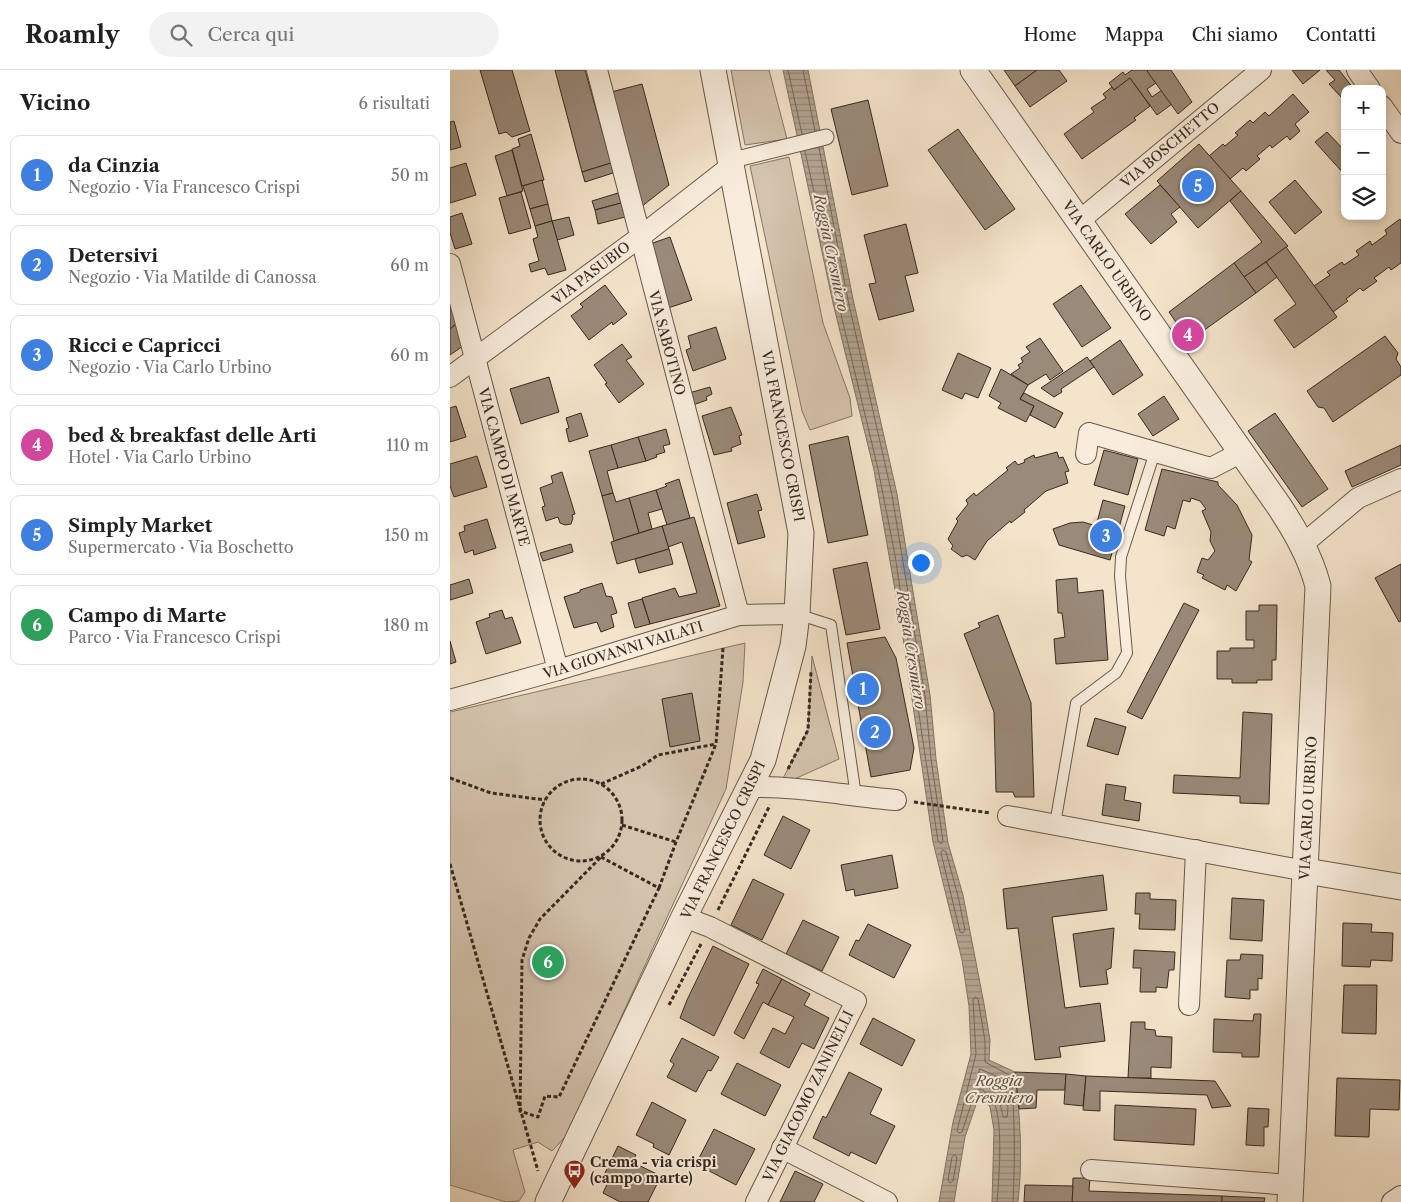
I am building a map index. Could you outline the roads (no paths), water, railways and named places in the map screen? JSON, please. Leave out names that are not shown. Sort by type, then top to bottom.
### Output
[{"type":"street","name":"VIA SABOTINO","points":[[597,70],[739,615]]},
{"type":"street","name":"VIA FRANCESCO CRISPI","points":[[553,1200],[684,917],[763,760],[793,646],[797,614],[801,533],[713,70]]},
{"type":"street","name":"VIA CARLO URBINO","points":[[973,70],[1279,506],[1303,544],[1312,564],[1318,586],[1290,1193],[1091,1170]]},
{"type":"street","name":"VIA BOSCHETTO","points":[[1079,221],[1261,70]]},
{"type":"street","points":[[1357,70],[1367,85]]},
{"type":"street","points":[[1386,112],[1401,133]]},
{"type":"street","points":[[730,163],[787,146],[826,137]]},
{"type":"street","name":"VIA PASUBIO","points":[[450,377],[640,237],[730,163]]},
{"type":"street","name":"VIA CAMPO DI MARTE","points":[[450,264],[558,670]]},
{"type":"street","points":[[1086,454],[1089,433],[1211,468],[1242,452]]},
{"type":"street","points":[[1303,544],[1358,498],[1401,479]]},
{"type":"street","name":"VIA GIOVANNI VAILATI","points":[[450,700],[558,670],[739,615],[797,614]]},
{"type":"street","points":[[750,787],[779,786],[896,800]]},
{"type":"street","points":[[1008,816],[1401,887]]},
{"type":"street","points":[[1189,1005],[1196,850]]},
{"type":"street","name":"VIA GIACOMO ZANINELLI","points":[[684,917],[710,927],[856,1001],[756,1202]]},
{"type":"street","points":[[782,1148],[887,1202]]},
{"type":"street","points":[[1392,1202],[1401,1196]]},
{"type":"lane","points":[[1055,824],[1076,703],[1116,673],[1127,653],[1120,576],[1121,557],[1155,452]]},
{"type":"lane","points":[[797,614],[831,625],[856,796]]},
{"type":"water","name":"Roggia Cresmiero","points":[[783,70],[808,70],[853,299],[897,494],[930,695],[936,759],[948,843],[963,895],[984,1004],[990,1040],[989,1060],[1015,1072],[1020,1137],[1018,1202],[992,1202],[994,1130],[990,1107],[980,1093],[965,1137],[954,1202],[939,1202],[953,1122],[971,1054],[969,1006],[962,960],[933,842],[901,624],[874,470],[833,303]]},
{"type":"place","name":"Simply Market","points":[[1198,186]]},
{"type":"place","name":"bed & breakfast delle Arti","points":[[1188,335]]},
{"type":"place","name":"Ricci e Capricci","points":[[1106,536]]},
{"type":"place","name":"da Cinzia","points":[[863,689]]},
{"type":"place","name":"Detersivi","points":[[875,732]]},
{"type":"place","name":"Campo di Marte","points":[[548,962]]},
{"type":"place","name":"Crema - via crispi (campo marte)","points":[[574,1189]]}]
